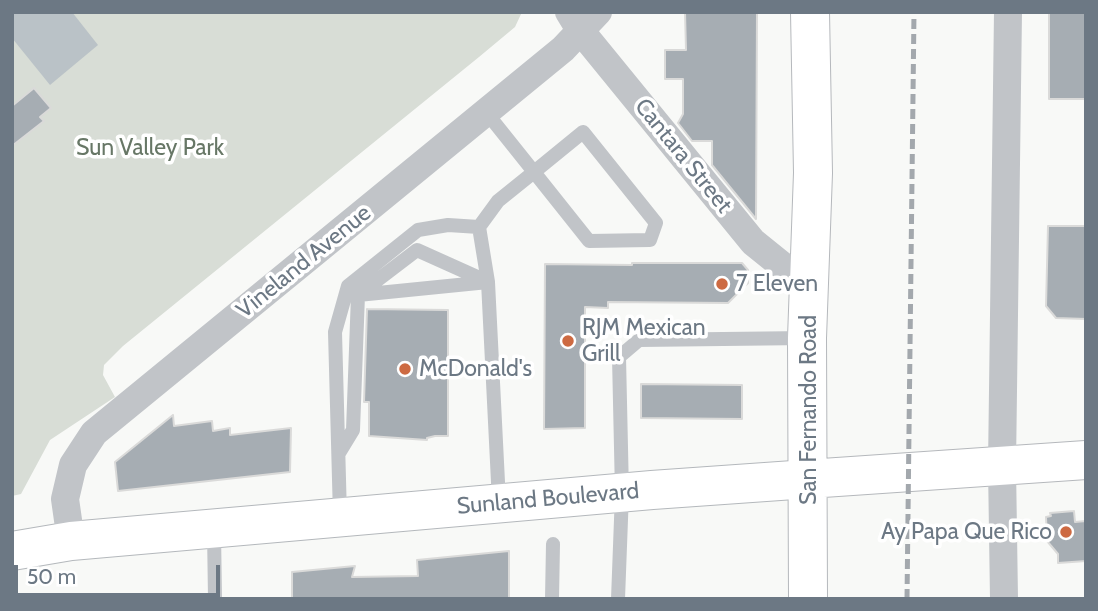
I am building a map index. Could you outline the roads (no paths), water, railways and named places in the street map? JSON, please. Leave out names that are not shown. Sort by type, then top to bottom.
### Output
[{"type":"main road","name":"San Fernando Road","points":[[808,599],[807,338],[813,173],[810,12]]},
{"type":"main road","name":"Sunland Boulevard","points":[[12,551],[71,541],[499,503],[1086,460]]},
{"type":"street","points":[[1004,599],[1008,12]]},
{"type":"street","name":"Cantara Street","points":[[583,18],[753,242],[810,288]]},
{"type":"street","name":"Vineland Avenue","points":[[71,541],[65,499],[73,465],[94,433],[562,49],[583,18]]},
{"type":"lane","points":[[486,112],[534,172],[589,241],[650,240],[656,223],[583,132],[534,172],[498,201],[479,227],[488,282],[499,503]]},
{"type":"lane","points":[[340,519],[335,332],[348,286],[418,230],[448,225],[479,227]]},
{"type":"lane","points":[[358,295],[417,250],[488,282]]},
{"type":"lane","points":[[358,295],[488,282]]},
{"type":"lane","points":[[338,455],[352,430],[358,295]]},
{"type":"lane","points":[[618,599],[622,493],[619,357],[639,340],[807,338]]},
{"type":"lane","points":[[214,529],[215,599]]},
{"type":"lane","points":[[552,599],[553,544]]},
{"type":"railway","points":[[907,599],[914,12]]},
{"type":"place","name":"7 Eleven","points":[[722,284]]},
{"type":"place","name":"RJM Mexican Grill","points":[[568,341]]},
{"type":"place","name":"McDonald's","points":[[405,369]]},
{"type":"place","name":"Ay Papa Que Rico","points":[[1066,532]]},
{"type":"park label","name":"Sun Valley Park","points":[[150,148]]}]
